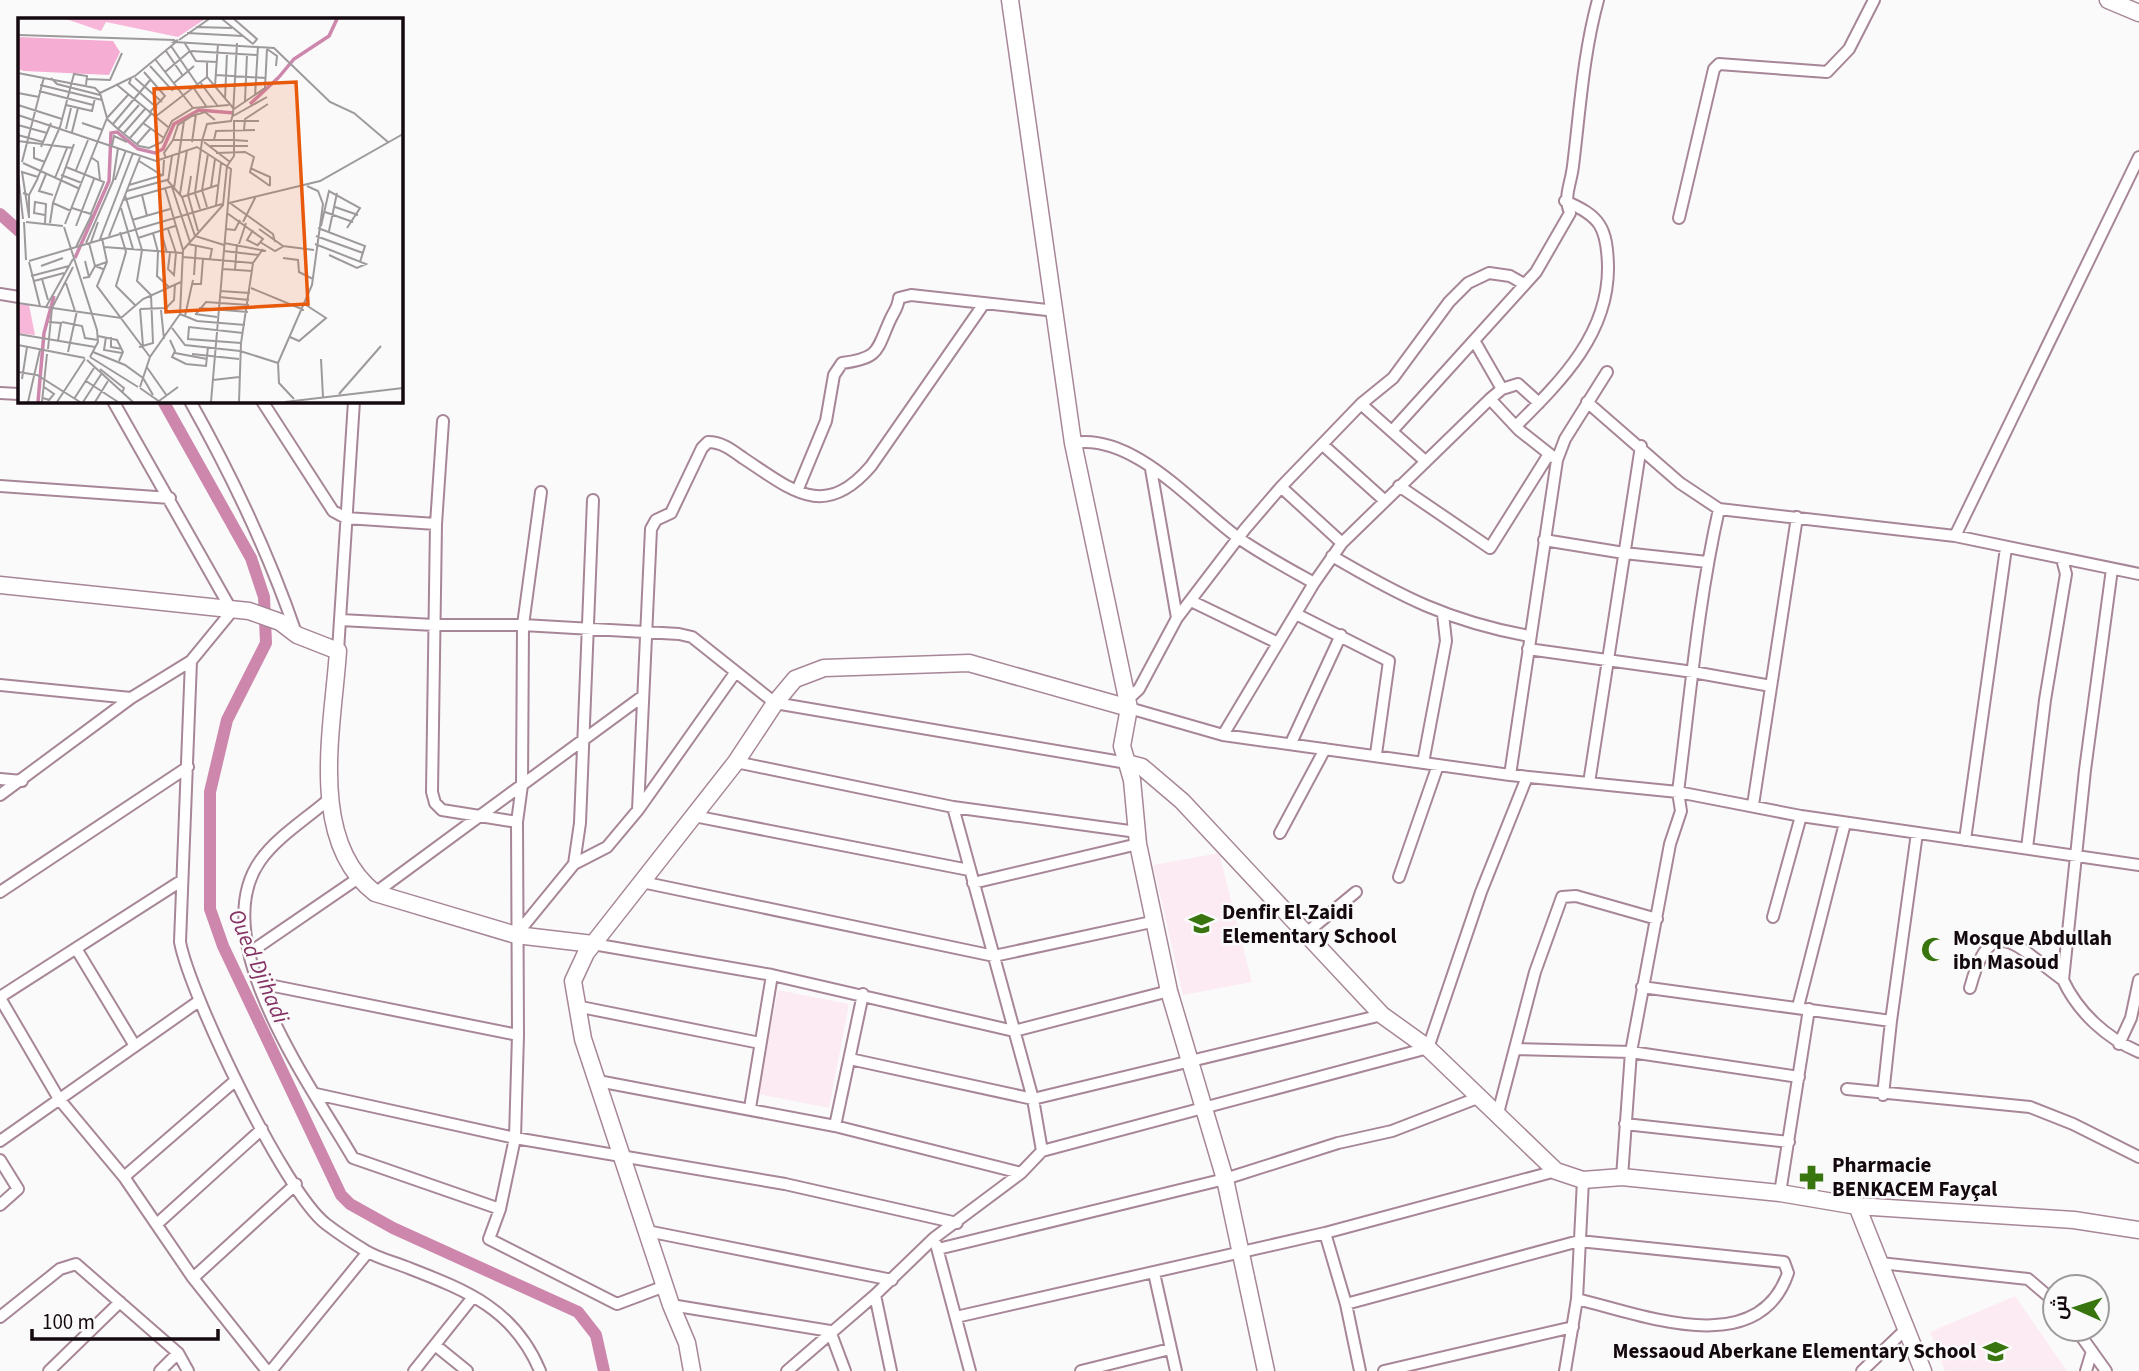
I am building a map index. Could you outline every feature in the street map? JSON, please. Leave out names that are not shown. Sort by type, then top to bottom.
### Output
[{"type":"street","points":[[1010,0],[1073,443],[1127,705],[1122,746],[1138,838],[1169,991],[1225,1179],[1266,1371]]},
{"type":"street","points":[[1392,431],[1475,342],[1544,262],[1570,213],[1565,201],[1573,167],[1581,75],[1598,0]]},
{"type":"street","points":[[1679,218],[1714,69],[1719,64],[1827,72],[1849,50],[1874,0]]},
{"type":"street","points":[[2108,0],[2139,13]]},
{"type":"street","points":[[1955,536],[2139,157]]},
{"type":"street","points":[[1516,426],[1539,403],[1592,337],[1608,289],[1604,233],[1597,217],[1565,201]]},
{"type":"street","points":[[1127,705],[1139,689],[1177,618],[1238,538],[1281,486],[1361,404],[1393,377],[1449,302],[1468,283],[1489,273],[1510,276],[1524,284]]},
{"type":"street","points":[[0,295],[18,297]]},
{"type":"street","points":[[797,491],[826,421],[834,375],[842,363],[862,361],[874,354],[886,335],[899,298],[911,295],[1056,311]]},
{"type":"street","points":[[638,810],[650,529],[656,520],[671,513],[702,448],[708,442],[725,446],[797,491],[826,498],[841,494],[856,484],[983,305]]},
{"type":"street","points":[[1475,342],[1502,388]]},
{"type":"street","points":[[1399,486],[1490,548],[1565,439],[1606,372]]},
{"type":"street","points":[[1223,735],[1314,583],[1342,543],[1424,460],[1502,388],[1514,383],[1521,385],[1539,403]]},
{"type":"street","points":[[0,393],[18,394]]},
{"type":"street","points":[[1490,399],[1516,426],[1553,457]]},
{"type":"street","points":[[1587,401],[1680,483],[1719,509],[1955,536],[2139,574]]},
{"type":"street","points":[[114,402],[240,611]]},
{"type":"street","points":[[191,402],[251,514],[297,635]]},
{"type":"street","points":[[263,402],[333,511],[346,518],[436,524]]},
{"type":"street","points":[[354,402],[328,800],[342,849],[357,879],[375,893],[516,935],[593,944],[772,975],[1014,1031],[1169,991]]},
{"type":"street","points":[[1361,404],[1424,460]]},
{"type":"street","points":[[443,421],[436,524],[432,792],[435,803],[442,810],[517,822]]},
{"type":"street","points":[[1073,443],[1097,444],[1120,451],[1151,469],[1184,490],[1238,538],[1314,583]]},
{"type":"street","points":[[1323,445],[1384,501]]},
{"type":"street","points":[[1589,783],[1641,446]]},
{"type":"street","points":[[1510,775],[1545,540],[1553,457]]},
{"type":"street","points":[[1151,469],[1177,618]]},
{"type":"street","points":[[0,486],[170,498]]},
{"type":"street","points":[[1281,486],[1342,543]]},
{"type":"street","points":[[541,492],[523,625],[522,785],[517,822],[519,1035],[515,1138],[500,1209],[489,1240],[617,1304],[665,1286]]},
{"type":"street","points":[[574,864],[584,739],[593,500]]},
{"type":"street","points":[[1622,1177],[1631,1052],[1670,844],[1681,811],[1678,792],[1693,671],[1707,562],[1719,509]]},
{"type":"street","points":[[1753,804],[1797,517]]},
{"type":"street","points":[[1545,540],[1624,553],[1707,562]]},
{"type":"street","points":[[1965,840],[2006,548]]},
{"type":"street","points":[[1332,556],[1404,598],[1443,614],[1484,628],[1529,636]]},
{"type":"street","points":[[2027,848],[2045,700],[2066,574],[2062,559]]},
{"type":"street","points":[[2112,569],[2063,979],[2074,1004],[2119,1044],[2139,1052]]},
{"type":"street","points":[[0,585],[240,611],[280,622],[297,635],[338,651]]},
{"type":"street","points":[[1191,601],[1278,643]]},
{"type":"street","points":[[0,795],[131,698],[191,660],[240,611]]},
{"type":"street","points":[[1296,614],[1389,661],[1376,754]]},
{"type":"street","points":[[1423,763],[1446,641],[1443,614]]},
{"type":"street","points":[[341,620],[434,625],[644,629],[692,637],[775,703],[1142,767],[1182,801],[1382,1015],[1428,1048],[1556,1171],[1583,1180],[1622,1177],[1780,1193],[1857,1206],[2074,1220],[2139,1230]]},
{"type":"street","points":[[1291,743],[1341,635]]},
{"type":"street","points":[[1528,649],[1693,671],[1771,686]]},
{"type":"street","points":[[191,660],[180,942],[184,962],[199,1001],[236,1080],[262,1129],[324,1223],[368,1252],[449,1284],[510,1321],[540,1371]]},
{"type":"street","points":[[692,1371],[687,1343],[671,1305],[583,1040],[573,981],[593,944],[736,762],[775,703],[795,680],[824,668],[932,662],[991,667],[1223,735],[1376,754],[1510,775],[1678,792],[1845,823],[2139,865]]},
{"type":"street","points":[[516,935],[574,864],[607,847],[638,810],[735,673]]},
{"type":"street","points":[[0,685],[131,698]]},
{"type":"street","points":[[375,893],[643,696]]},
{"type":"street","points":[[1280,833],[1325,749]]},
{"type":"street","points":[[736,762],[953,807],[1138,838]]},
{"type":"street","points":[[1399,877],[1438,765]]},
{"type":"street","points":[[0,892],[188,767]]},
{"type":"street","points":[[1428,1048],[1481,892],[1527,776]]},
{"type":"street","points":[[0,779],[22,781]]},
{"type":"street","points":[[328,800],[261,860],[244,896],[249,953],[274,1021],[353,1158],[500,1209]]},
{"type":"street","points":[[953,807],[1033,1099],[1042,1151]]},
{"type":"street","points":[[694,816],[969,870]]},
{"type":"street","points":[[1773,917],[1801,816]]},
{"type":"street","points":[[1780,1193],[1799,1077],[1804,1008],[1845,823]]},
{"type":"street","points":[[1883,1095],[1917,833]]},
{"type":"street","points":[[974,883],[1138,838]]},
{"type":"street","points":[[249,953],[357,879]]},
{"type":"street","points":[[181,881],[0,998],[59,1099],[124,1177],[194,1278],[269,1371],[368,1252]]},
{"type":"street","points":[[642,882],[994,957],[1156,921]]},
{"type":"street","points":[[1305,934],[1356,892]]},
{"type":"street","points":[[1497,1117],[1535,972],[1562,897],[1576,897],[1657,919]]},
{"type":"street","points":[[1970,988],[1980,954],[1991,942],[1997,940],[2013,944],[2063,979]]},
{"type":"street","points":[[77,950],[135,1046]]},
{"type":"street","points":[[750,1108],[772,975]]},
{"type":"street","points":[[2119,1044],[2131,1018],[2139,979]]},
{"type":"street","points":[[259,983],[519,1035]]},
{"type":"street","points":[[1642,987],[1891,1021]]},
{"type":"street","points":[[835,1126],[863,994]]},
{"type":"street","points":[[0,1141],[199,1001]]},
{"type":"street","points":[[576,1006],[760,1043]]},
{"type":"street","points":[[849,1059],[1033,1099],[1382,1015]]},
{"type":"street","points":[[787,1371],[957,1223],[1021,1173],[1042,1151],[1428,1048]]},
{"type":"street","points":[[1516,1049],[1631,1052],[1799,1077]]},
{"type":"street","points":[[124,1177],[236,1080]]},
{"type":"street","points":[[598,1081],[835,1126],[1021,1173]]},
{"type":"street","points":[[1847,1089],[1883,1095],[2030,1107],[2073,1124],[2139,1157]]},
{"type":"street","points":[[316,1094],[515,1138],[785,1184],[957,1223]]},
{"type":"street","points":[[936,1244],[1225,1179],[1338,1143],[1392,1131],[1480,1097]]},
{"type":"street","points":[[1625,1124],[1789,1142]]},
{"type":"street","points":[[158,1223],[262,1129]]},
{"type":"street","points":[[0,1160],[18,1189],[0,1205]]},
{"type":"street","points":[[956,1317],[1325,1233],[1556,1171]]},
{"type":"street","points":[[1565,1371],[1577,1299],[1583,1180]]},
{"type":"street","points":[[194,1278],[296,1184]]},
{"type":"street","points":[[1857,1206],[1923,1371]]},
{"type":"street","points":[[648,1231],[892,1280]]},
{"type":"street","points":[[1325,1233],[1346,1304],[1360,1371]]},
{"type":"street","points":[[1346,1304],[1579,1241],[1784,1262],[1788,1273],[1776,1295],[1750,1317],[1733,1325],[1704,1327],[1683,1324],[1577,1299]]},
{"type":"street","points":[[936,1244],[970,1371]]},
{"type":"street","points":[[0,1317],[71,1263],[81,1266],[178,1353],[188,1371]]},
{"type":"street","points":[[1880,1263],[2028,1279],[2041,1290]]},
{"type":"street","points":[[1154,1273],[1176,1371]]},
{"type":"street","points":[[874,1295],[891,1371]]},
{"type":"street","points":[[414,1371],[473,1297]]},
{"type":"street","points":[[49,1371],[120,1302]]},
{"type":"street","points":[[671,1305],[830,1331]]},
{"type":"street","points":[[1384,1371],[1573,1327]]},
{"type":"street","points":[[1862,1371],[1907,1328]]},
{"type":"street","points":[[830,1331],[845,1371]]},
{"type":"street","points":[[2086,1343],[2106,1371]]},
{"type":"street","points":[[435,1345],[467,1371]]},
{"type":"street","points":[[1081,1371],[1170,1349]]},
{"type":"street","points":[[2086,1371],[2092,1351]]},
{"type":"street","points":[[160,1371],[178,1353]]},
{"type":"shaded area","name":"Denfir El-Zaidi Elementary School","points":[[1219,853],[1252,982],[1183,995],[1153,865]]},
{"type":"shaded area","points":[[778,990],[849,1004],[829,1108],[758,1094]]},
{"type":"shaded area","name":"Messaoud Aberkane Elementary School","points":[[2015,1296],[2041,1334],[2041,1343],[2048,1343],[2067,1371],[1945,1371],[1930,1332]]},
{"type":"waterway","name":"Oued Djihadi","points":[[0,214],[18,230]]},
{"type":"waterway","name":"Oued Djihadi","points":[[164,402],[251,558],[264,597],[266,643],[227,720],[210,792],[210,909],[223,946],[341,1195],[350,1204],[393,1228],[578,1312],[596,1335],[604,1371]]},
{"type":"place","name":"Denfir El-Zaidi Elementary School","points":[[1202,924]]},
{"type":"place","name":"Mosque Abdullah ibn Masoud","points":[[1933,950]]},
{"type":"place","name":"Pharmacie BENKACEM Fayçal","points":[[1812,1177]]},
{"type":"place","name":"Messaoud Aberkane Elementary School","points":[[1996,1351]]}]
